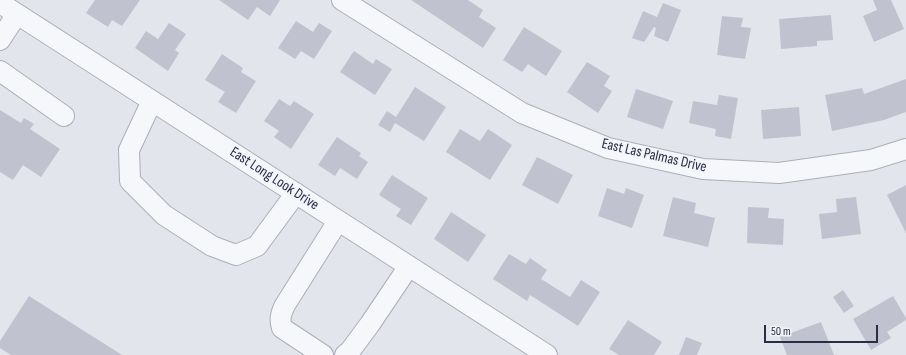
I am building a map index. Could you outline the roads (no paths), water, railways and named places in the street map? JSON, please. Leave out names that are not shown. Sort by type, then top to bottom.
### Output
[{"type":"street","name":"East Las Palmas Drive","points":[[342,0],[522,113],[608,148],[703,169],[779,173],[871,160],[906,149]]},
{"type":"street","name":"East Long Look Drive","points":[[0,3],[547,355]]},
{"type":"street","points":[[0,40],[17,14]]},
{"type":"street","points":[[0,71],[64,116]]},
{"type":"street","points":[[152,101],[129,150],[130,181],[164,214],[212,246],[236,255],[257,246],[296,194]]},
{"type":"street","points":[[323,355],[282,328],[280,321],[285,305],[338,221]]},
{"type":"street","points":[[345,355],[350,351],[370,324],[409,266]]}]
